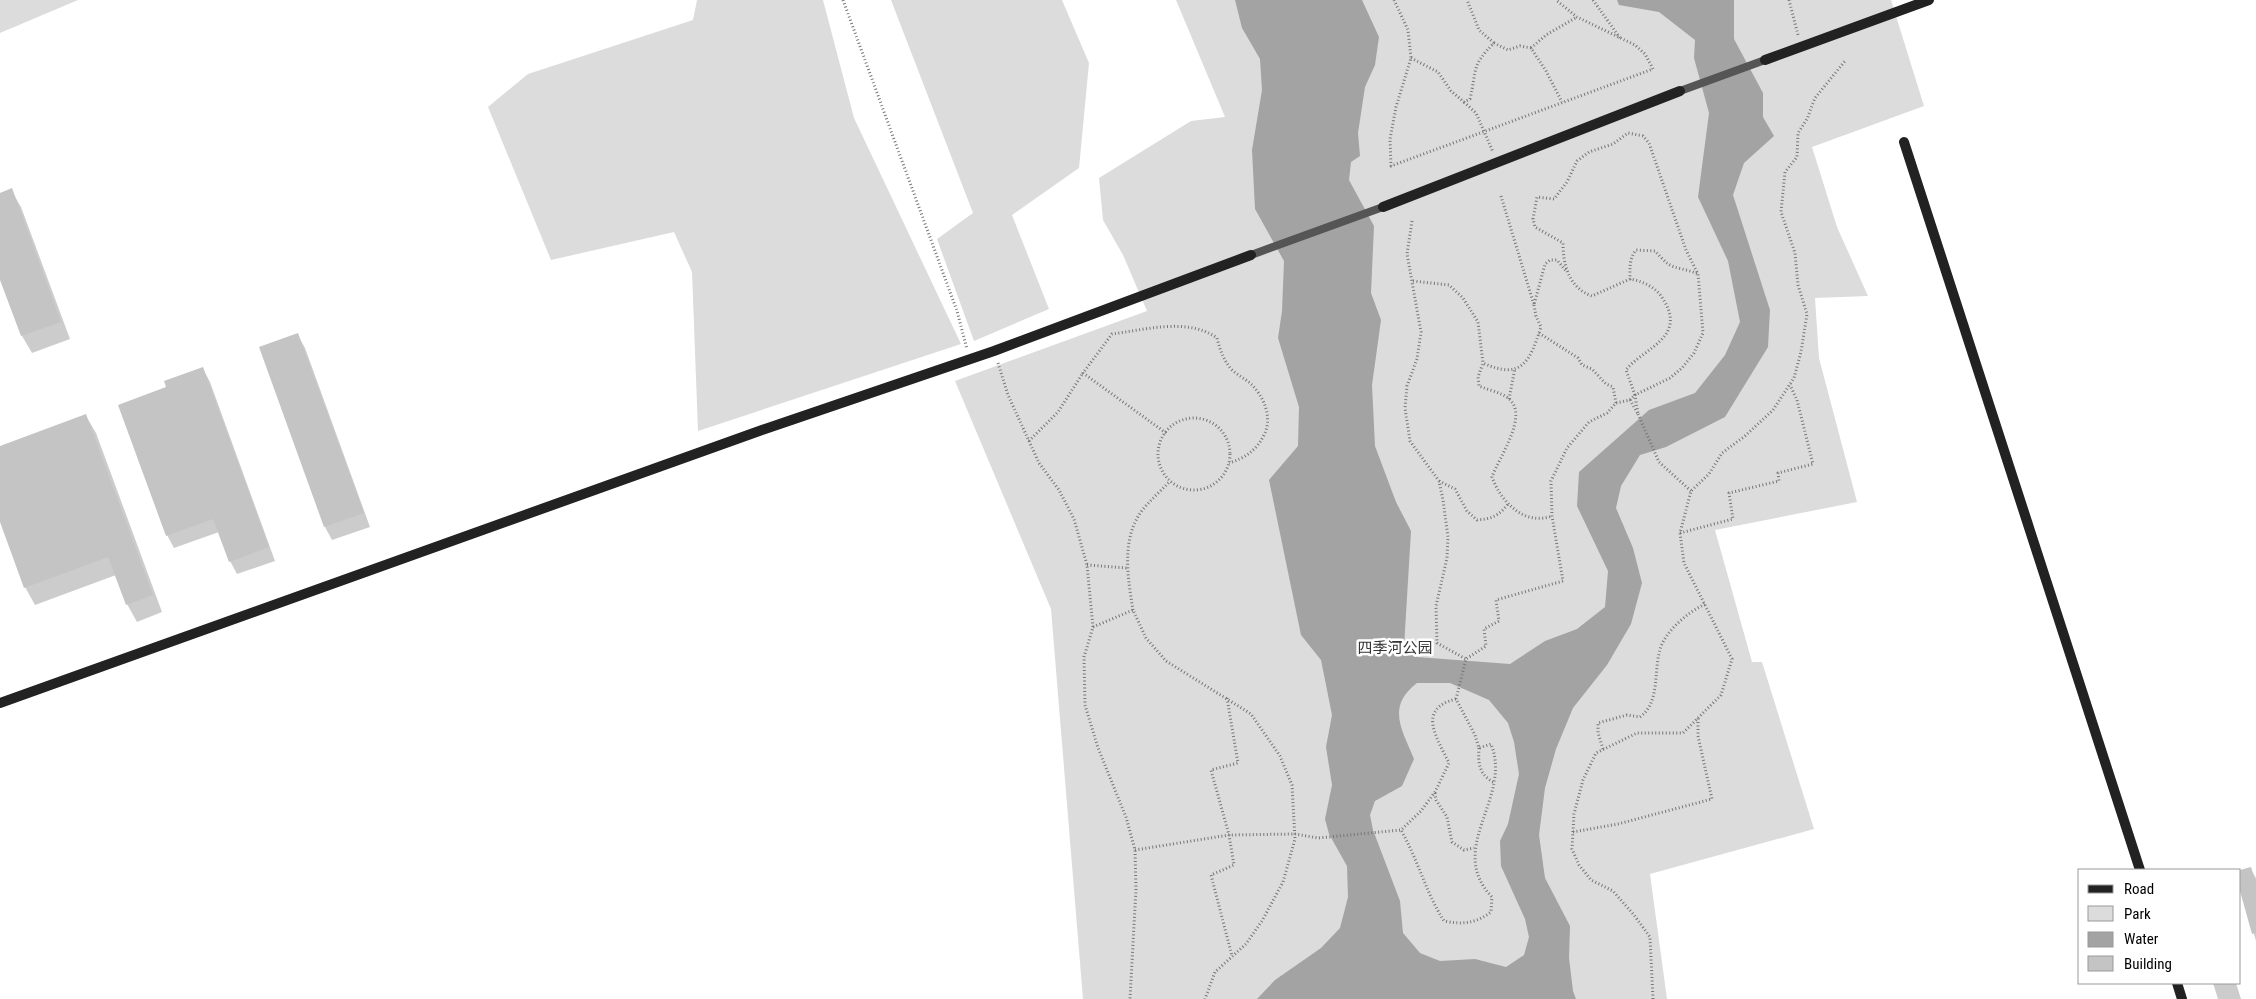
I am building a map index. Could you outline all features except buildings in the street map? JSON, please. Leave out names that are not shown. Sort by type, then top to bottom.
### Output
[{"type":"street","points":[[1765,60],[1929,0]]},
{"type":"street","points":[[1383,207],[1680,91]]},
{"type":"street","points":[[1904,142],[2140,869]]},
{"type":"street","points":[[0,703],[762,430],[994,351],[1250,255]]},
{"type":"street","points":[[2177,984],[2182,999]]},
{"type":"lane","points":[[1680,91],[1765,60]]},
{"type":"lane","points":[[1250,255],[1383,207]]},
{"type":"path","points":[[844,0],[954,302],[970,359]]},
{"type":"path","points":[[1394,0],[1408,30],[1411,58],[1391,131],[1391,166],[1653,69],[1646,54],[1635,45],[1577,17],[1556,0]]},
{"type":"path","points":[[1467,0],[1479,30],[1494,43],[1508,50],[1520,46],[1530,48],[1546,71],[1562,102]]},
{"type":"path","points":[[1593,0],[1620,38]]},
{"type":"path","points":[[1790,0],[1801,46]]},
{"type":"path","points":[[1530,48],[1546,35],[1577,17]]},
{"type":"path","points":[[1464,102],[1470,98],[1474,68],[1494,43]]},
{"type":"path","points":[[1411,58],[1438,72],[1451,92],[1476,113],[1485,131],[1496,163]]},
{"type":"path","points":[[1653,999],[1650,937],[1613,891],[1591,880],[1579,865],[1572,849],[1574,814],[1583,780],[1596,753],[1637,733],[1683,733],[1698,715],[1721,695],[1732,659],[1684,563],[1680,533],[1691,491],[1709,474],[1722,453],[1745,436],[1773,410],[1794,378],[1801,352],[1807,314],[1798,285],[1795,253],[1781,212],[1785,172],[1797,157],[1798,133],[1807,119],[1815,98],[1845,61]]},
{"type":"path","points":[[1495,783],[1487,779],[1477,763],[1479,748],[1472,728],[1456,699],[1466,659],[1486,646],[1484,629],[1500,621],[1496,600],[1563,582],[1552,516],[1552,481],[1567,448],[1589,422],[1607,413],[1616,404],[1630,400],[1635,394],[1670,378],[1694,352],[1703,333],[1698,274],[1686,250],[1649,143],[1643,136],[1628,133],[1613,144],[1589,152],[1577,161],[1567,182],[1554,199],[1537,197],[1533,219],[1536,227],[1563,243],[1563,258],[1569,276]]},
{"type":"path","points":[[1483,362],[1496,369],[1523,367],[1532,355],[1541,327],[1536,316],[1501,196]]},
{"type":"path","points":[[1412,221],[1407,254],[1413,281],[1415,311],[1421,332],[1417,360],[1407,386],[1405,408],[1407,428],[1410,441],[1439,481],[1448,537],[1447,558],[1436,606],[1437,643],[1466,659]]},
{"type":"path","points":[[1630,279],[1632,255],[1636,250],[1654,251],[1667,264],[1678,268],[1685,267],[1698,274]]},
{"type":"path","points":[[1534,305],[1545,264],[1550,260],[1556,260],[1576,287],[1592,296],[1630,279],[1648,285],[1663,298],[1668,308],[1670,321],[1666,335],[1658,345],[1636,360],[1626,370],[1635,394],[1638,414]]},
{"type":"path","points":[[1413,281],[1449,285],[1463,298],[1478,322],[1483,362],[1478,377],[1480,386],[1509,399],[1515,408],[1517,422],[1492,477],[1497,491],[1512,510],[1520,514],[1544,519],[1552,516]]},
{"type":"path","points":[[1029,441],[1058,412],[1082,373],[1112,334],[1143,328],[1186,328],[1209,332],[1217,338],[1220,353],[1232,370],[1250,383],[1267,410],[1269,427],[1261,442],[1246,458],[1229,463]]},
{"type":"path","points":[[1539,333],[1578,358],[1582,365],[1592,369],[1606,384],[1613,387],[1616,404]]},
{"type":"path","points":[[994,351],[1008,395],[1039,463],[1059,490],[1074,519],[1087,565],[1093,627],[1084,657],[1085,705],[1098,748],[1126,817],[1135,850],[1136,899],[1130,999]]},
{"type":"path","points":[[1509,399],[1515,368]]},
{"type":"path","points":[[1082,373],[1166,433]]},
{"type":"path","points":[[1680,533],[1733,519],[1728,493],[1779,481],[1778,473],[1813,464],[1797,400],[1790,385]]},
{"type":"path","points":[[1630,400],[1659,462],[1691,491]]},
{"type":"path","points":[[1188,419],[1200,419],[1211,422],[1220,429],[1227,439],[1230,451],[1229,463],[1224,474],[1216,483],[1205,489],[1193,491],[1181,488],[1170,481],[1163,472],[1159,462],[1158,450],[1166,433],[1177,422],[1188,419]]},
{"type":"path","points":[[1170,481],[1140,513],[1131,537],[1127,568],[1133,610],[1146,638],[1166,660],[1251,714],[1280,756],[1292,785],[1295,834],[1290,862],[1275,900],[1246,944],[1215,972],[1205,999]]},
{"type":"path","points":[[1439,481],[1455,489],[1467,511],[1477,520],[1489,520],[1501,513],[1508,504]]},
{"type":"path","points":[[1087,565],[1127,568]]},
{"type":"path","points":[[1603,749],[1598,733],[1598,723],[1627,715],[1640,717],[1648,711],[1653,701],[1656,668],[1662,644],[1691,611],[1705,604]]},
{"type":"path","points":[[1093,627],[1133,610]]},
{"type":"path","points":[[1227,698],[1238,763],[1211,770],[1229,835],[1234,865],[1212,875],[1232,957]]},
{"type":"path","points":[[1135,850],[1229,835],[1295,834],[1318,838],[1381,834],[1401,830],[1421,811],[1435,792],[1448,763],[1432,727],[1434,712],[1442,702],[1456,699]]},
{"type":"path","points":[[1573,832],[1618,824],[1712,799],[1698,736],[1698,715]]},
{"type":"path","points":[[1401,830],[1412,849],[1432,903],[1444,921],[1458,924],[1479,921],[1491,912],[1492,898],[1483,888],[1477,873],[1474,848],[1497,776],[1496,756],[1491,744],[1479,748]]},
{"type":"path","points":[[1435,792],[1436,800],[1447,818],[1452,842],[1464,850],[1474,848]]},
{"type":"green space","points":[[0,0],[78,0],[0,33]]},
{"type":"green space","points":[[697,0],[823,0],[854,118],[961,344],[698,431],[692,272],[674,232],[551,260],[488,107],[528,74],[693,20]]},
{"type":"green space","points":[[891,0],[1062,0],[1089,63],[1079,168],[1012,215],[1049,309],[974,341],[937,239],[973,213]]},
{"type":"green space","name":"四季河公园","points":[[1176,0],[1891,0],[1924,106],[1812,147],[1837,227],[1868,296],[1815,298],[1819,358],[1857,502],[1715,530],[1752,662],[1762,662],[1814,829],[1650,874],[1667,999],[1083,999],[1051,609],[955,381],[1147,311],[1123,255],[1103,220],[1099,178],[1191,121],[1225,117]]},
{"type":"water","points":[[1235,0],[1362,0],[1379,37],[1375,65],[1365,87],[1358,133],[1360,156],[1351,162],[1349,180],[1374,226],[1371,293],[1381,320],[1372,385],[1375,446],[1396,502],[1411,531],[1404,647],[1417,657],[1510,664],[1545,641],[1577,629],[1605,607],[1608,571],[1577,506],[1579,472],[1649,410],[1695,393],[1725,355],[1740,322],[1728,261],[1698,197],[1709,113],[1694,58],[1695,40],[1659,12],[1619,5],[1617,0],[1734,0],[1734,39],[1763,93],[1763,117],[1774,136],[1744,163],[1733,195],[1770,310],[1768,347],[1725,417],[1666,447],[1640,455],[1621,486],[1616,508],[1633,548],[1642,583],[1631,624],[1607,665],[1573,708],[1556,749],[1545,788],[1539,835],[1545,878],[1570,926],[1569,958],[1573,991],[1576,999],[1257,999],[1275,980],[1321,948],[1340,928],[1348,897],[1347,866],[1329,834],[1325,819],[1332,785],[1326,747],[1332,715],[1321,660],[1301,635],[1269,480],[1298,446],[1299,407],[1278,338],[1282,311],[1284,261],[1255,209],[1252,150],[1262,90],[1260,59],[1242,28]],"holes":[[[1417,683],[1450,683],[1489,700],[1508,723],[1514,742],[1519,774],[1508,824],[1500,841],[1501,866],[1525,919],[1529,937],[1524,955],[1506,967],[1475,959],[1440,961],[1420,953],[1403,933],[1400,901],[1373,830],[1370,815],[1375,801],[1402,786],[1414,759],[1399,719],[1399,710],[1407,692]]]}]
